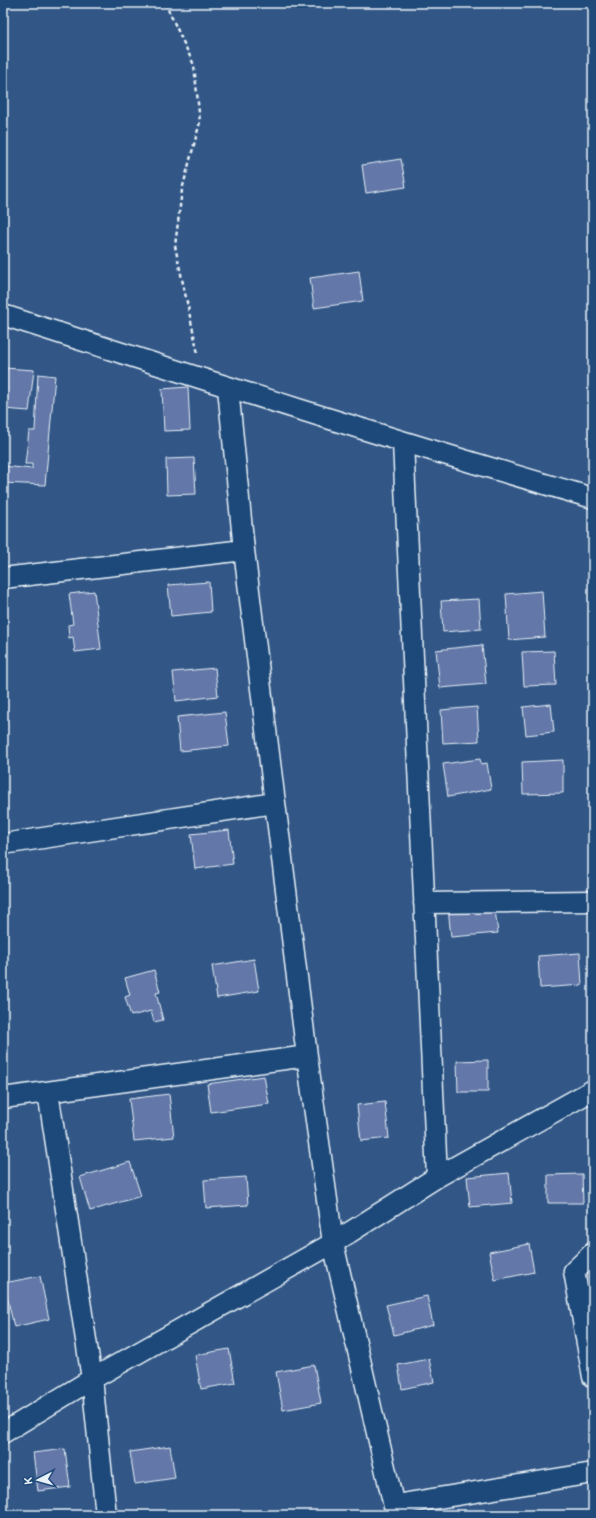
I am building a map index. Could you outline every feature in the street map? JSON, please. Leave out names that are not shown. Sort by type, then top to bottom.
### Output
[{"type":"street","points":[[3,315],[228,388],[403,442],[593,498]]},
{"type":"street","points":[[228,388],[244,550],[275,803],[307,1056],[333,1242],[396,1510],[593,1473]]},
{"type":"street","points":[[403,442],[437,1177]]},
{"type":"street","points":[[3,578],[244,550]]},
{"type":"street","points":[[3,844],[275,803]]},
{"type":"street","points":[[424,903],[593,901]]},
{"type":"street","points":[[3,1098],[307,1056]]},
{"type":"street","points":[[3,1433],[92,1379],[333,1242],[437,1177],[593,1090]]},
{"type":"street","points":[[48,1092],[92,1379],[106,1515]]},
{"type":"street","points":[[593,1253],[574,1271],[593,1377]]},
{"type":"path","points":[[165,3],[194,65],[200,115],[200,122],[182,190],[175,246],[204,380]]},
{"type":"building","points":[[401,159],[406,187],[366,193],[362,165]]},
{"type":"building","points":[[359,271],[363,301],[314,308],[310,278]]},
{"type":"building","points":[[4,368],[34,370],[29,411],[3,409]]},
{"type":"building","points":[[38,374],[55,376],[45,485],[3,483],[3,466],[32,469],[32,464],[25,464],[29,431],[35,431]]},
{"type":"building","points":[[188,387],[190,430],[164,431],[162,389]]},
{"type":"building","points":[[194,458],[196,494],[167,495],[166,459]]},
{"type":"building","points":[[209,582],[211,612],[171,616],[168,585]]},
{"type":"building","points":[[94,591],[101,649],[75,652],[73,637],[69,638],[68,625],[73,624],[69,594]]},
{"type":"building","points":[[542,591],[545,637],[509,640],[506,594]]},
{"type":"building","points":[[479,599],[481,629],[443,632],[441,601]]},
{"type":"building","points":[[482,645],[486,684],[440,688],[436,650]]},
{"type":"building","points":[[554,651],[556,685],[524,686],[522,652]]},
{"type":"building","points":[[215,668],[218,696],[176,701],[173,672]]},
{"type":"building","points":[[551,704],[554,732],[526,735],[523,707]]},
{"type":"building","points":[[477,707],[479,741],[443,743],[441,710]]},
{"type":"building","points":[[225,712],[229,746],[180,751],[177,717]]},
{"type":"building","points":[[480,759],[481,764],[487,763],[491,789],[448,797],[443,764]]},
{"type":"building","points":[[563,760],[563,793],[523,794],[522,762]]},
{"type":"building","points":[[229,830],[233,864],[195,869],[191,834]]},
{"type":"building","points":[[494,902],[498,933],[451,937],[448,907]]},
{"type":"building","points":[[580,953],[582,985],[540,988],[538,956]]},
{"type":"building","points":[[254,959],[259,991],[217,998],[212,966]]},
{"type":"building","points":[[154,970],[160,992],[156,993],[163,1020],[154,1022],[151,1011],[131,1016],[125,997],[130,995],[125,978]]},
{"type":"building","points":[[488,1060],[488,1092],[458,1092],[457,1061]]},
{"type":"building","points":[[264,1076],[269,1104],[211,1112],[207,1084]]},
{"type":"building","points":[[169,1094],[174,1137],[134,1141],[129,1099]]},
{"type":"building","points":[[385,1102],[389,1138],[361,1141],[357,1105]]},
{"type":"building","points":[[130,1162],[141,1196],[90,1211],[80,1177]]},
{"type":"building","points":[[509,1173],[512,1203],[470,1207],[467,1177]]},
{"type":"building","points":[[582,1174],[583,1203],[548,1203],[548,1175]]},
{"type":"building","points":[[246,1177],[248,1205],[206,1208],[204,1180]]},
{"type":"building","points":[[529,1244],[534,1272],[495,1280],[489,1252]]},
{"type":"building","points":[[40,1276],[49,1319],[14,1327],[4,1283]]},
{"type":"building","points":[[427,1296],[433,1325],[394,1335],[386,1305]]},
{"type":"building","points":[[229,1349],[235,1383],[201,1389],[195,1355]]},
{"type":"building","points":[[429,1359],[434,1382],[402,1389],[398,1365]]},
{"type":"building","points":[[314,1365],[321,1403],[283,1410],[276,1372]]},
{"type":"building","points":[[170,1446],[175,1478],[135,1484],[130,1452]]},
{"type":"building","points":[[65,1449],[70,1487],[38,1491],[33,1453]]},
{"type":"building","points":[[3,1497],[7,1508],[3,1509]]},
{"type":"building","points":[[452,1512],[453,1515],[434,1515]]}]
